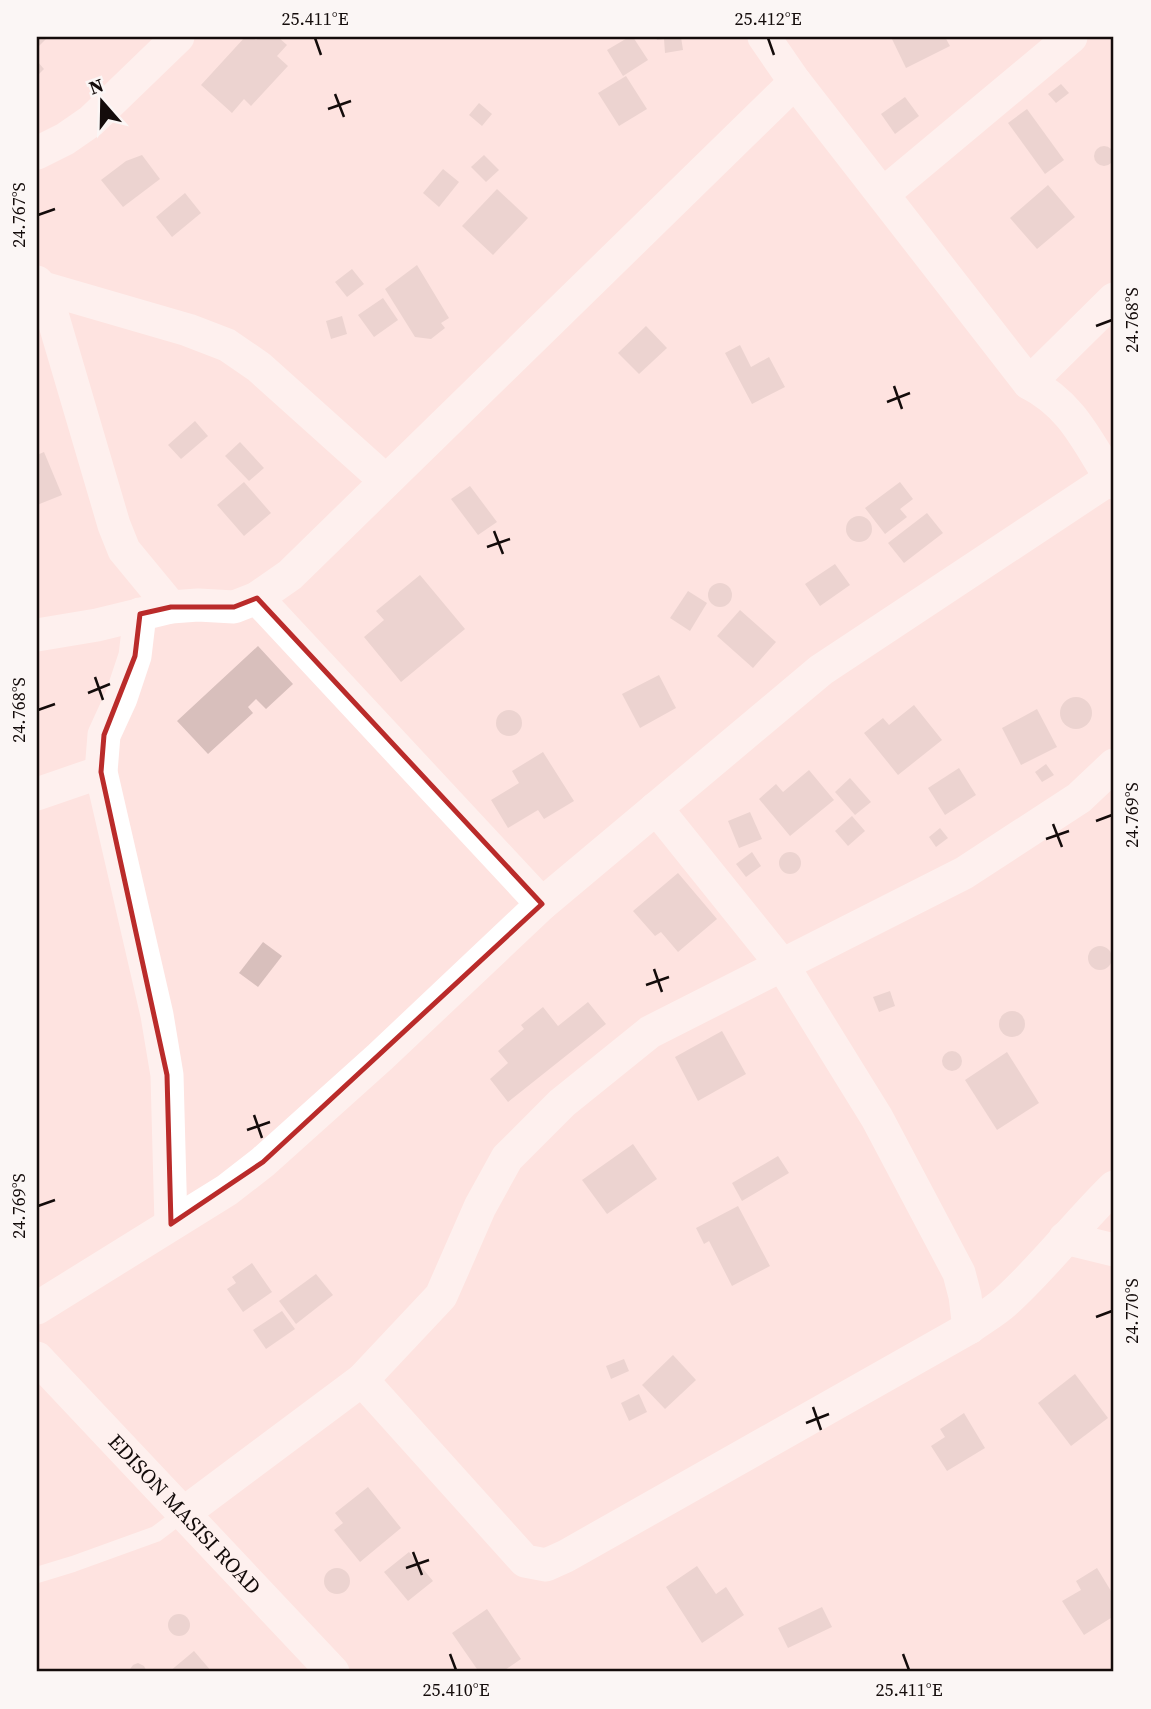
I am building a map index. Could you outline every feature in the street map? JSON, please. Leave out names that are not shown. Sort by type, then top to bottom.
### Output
[{"type":"street","points":[[37,153],[65,139],[91,121],[178,37]]},
{"type":"street","points":[[37,1308],[227,1190],[263,1162],[380,1057],[542,904],[821,670],[1113,479],[1075,420],[1029,383],[795,82],[764,37]]},
{"type":"street","points":[[883,194],[1071,37]]},
{"type":"street","points":[[37,635],[155,610],[198,605],[234,607],[257,598],[290,575],[795,82]]},
{"type":"street","points":[[38,284],[188,330],[227,345],[259,367],[386,481]]},
{"type":"street","points":[[38,284],[49,304],[114,525],[155,610]]},
{"type":"street","points":[[1029,383],[1114,299]]},
{"type":"street","points":[[257,598],[542,904]]},
{"type":"street","points":[[155,610],[104,735],[101,772],[157,1015],[167,1075],[171,1224]]},
{"type":"street","points":[[184,1513],[362,1380],[441,1296],[480,1207],[507,1158],[553,1112],[650,1032],[964,873],[1079,798],[1114,765]]},
{"type":"street","points":[[37,794],[101,772]]},
{"type":"street","points":[[656,808],[783,966],[877,1118],[959,1273],[969,1328]]},
{"type":"street","points":[[362,1380],[525,1561],[546,1565],[969,1328],[1003,1304],[1033,1275],[1114,1187]]},
{"type":"street","points":[[1065,1238],[1114,1250]]},
{"type":"street","name":"EDISON MASISI ROAD","points":[[37,1357],[333,1672]]},
{"type":"lane","points":[[37,1575],[156,1534],[184,1513]]},
{"type":"highlighted area","points":[[257,598],[542,904],[263,1162],[171,1224],[167,1075],[101,772],[104,735],[135,656],[140,614],[171,607],[234,607]]},
{"type":"building","points":[[37,37],[48,37],[37,48]]},
{"type":"building","points":[[245,37],[256,40],[259,37],[278,37],[287,45],[277,56],[288,66],[251,106],[244,99],[232,113],[201,85]]},
{"type":"building","points":[[633,37],[648,60],[623,76],[607,50]]},
{"type":"building","points":[[656,37],[681,37],[683,50],[665,53],[664,39],[657,40]]},
{"type":"building","points":[[891,37],[945,37],[950,46],[906,68]]},
{"type":"building","points":[[37,61],[44,69],[37,76]]},
{"type":"building","points":[[626,76],[647,109],[619,126],[598,93]]},
{"type":"building","points":[[1061,84],[1069,93],[1056,103],[1048,94]]},
{"type":"building","points":[[905,97],[919,116],[895,134],[881,114]]},
{"type":"building","points":[[479,103],[492,114],[482,126],[469,115]]},
{"type":"building","points":[[1027,109],[1064,160],[1045,174],[1008,123]]},
{"type":"building","points":[[1104,146],[1111,149],[1114,156],[1111,163],[1104,166],[1097,163],[1094,156],[1097,149]]},
{"type":"building","points":[[142,155],[160,179],[123,207],[101,180],[126,161]]},
{"type":"building","points":[[484,155],[499,170],[486,182],[471,167]]},
{"type":"building","points":[[443,169],[459,182],[439,207],[423,193]]},
{"type":"building","points":[[1048,185],[1075,217],[1037,249],[1010,218]]},
{"type":"building","points":[[497,189],[528,218],[493,255],[462,226]]},
{"type":"building","points":[[185,193],[201,213],[172,237],[156,217]]},
{"type":"building","points":[[417,265],[449,318],[441,323],[445,328],[431,339],[415,337],[385,289]]},
{"type":"building","points":[[352,269],[364,284],[347,297],[335,282]]},
{"type":"building","points":[[383,298],[398,320],[374,337],[358,315]]},
{"type":"building","points":[[342,316],[347,334],[331,339],[326,321]]},
{"type":"building","points":[[646,326],[667,348],[639,374],[618,353]]},
{"type":"building","points":[[740,345],[751,367],[769,357],[785,387],[752,404],[725,353]]},
{"type":"building","points":[[195,421],[208,436],[181,459],[168,445]]},
{"type":"building","points":[[240,442],[264,468],[249,481],[225,456]]},
{"type":"building","points":[[44,452],[62,495],[37,505],[37,455]]},
{"type":"building","points":[[244,482],[271,513],[244,536],[217,505]]},
{"type":"building","points":[[900,482],[913,499],[900,509],[907,517],[885,534],[865,508]]},
{"type":"building","points":[[470,486],[497,522],[478,535],[451,499]]},
{"type":"building","points":[[927,513],[943,533],[904,563],[888,543]]},
{"type":"building","points":[[859,516],[868,520],[872,529],[868,538],[859,542],[850,538],[846,529],[850,520]]},
{"type":"building","points":[[835,564],[850,585],[820,606],[805,584]]},
{"type":"building","points":[[420,575],[465,629],[401,682],[364,637],[384,620],[376,611]]},
{"type":"building","points":[[720,583],[729,586],[732,595],[729,604],[720,607],[711,604],[708,595],[711,586]]},
{"type":"building","points":[[688,591],[707,603],[690,631],[670,618]]},
{"type":"building","points":[[740,610],[776,642],[753,668],[717,636]]},
{"type":"building","points":[[258,646],[293,684],[266,709],[256,699],[248,707],[253,713],[208,754],[177,721]]},
{"type":"building","points":[[659,675],[676,708],[640,728],[622,694]]},
{"type":"building","points":[[1076,697],[1088,701],[1092,713],[1088,725],[1076,729],[1064,725],[1060,713],[1064,701]]},
{"type":"building","points":[[914,705],[942,740],[898,775],[864,733],[883,718],[889,725]]},
{"type":"building","points":[[1037,709],[1057,747],[1021,765],[1002,728]]},
{"type":"building","points":[[509,710],[518,714],[522,723],[518,732],[509,736],[500,732],[496,723],[500,714]]},
{"type":"building","points":[[543,752],[574,801],[544,819],[538,810],[508,828],[491,800],[519,783],[512,771]]},
{"type":"building","points":[[1046,764],[1054,775],[1042,782],[1035,772]]},
{"type":"building","points":[[959,768],[976,795],[945,815],[928,788]]},
{"type":"building","points":[[809,770],[834,800],[790,836],[759,799],[776,784],[783,792]]},
{"type":"building","points":[[850,778],[871,802],[855,815],[835,792]]},
{"type":"building","points":[[750,812],[762,839],[739,848],[728,821]]},
{"type":"building","points":[[852,816],[865,831],[848,846],[835,831]]},
{"type":"building","points":[[940,828],[948,838],[936,847],[929,837]]},
{"type":"building","points":[[752,852],[761,866],[746,877],[736,864]]},
{"type":"building","points":[[786,852],[794,852],[801,859],[801,867],[794,874],[786,874],[779,867],[779,859]]},
{"type":"building","points":[[678,873],[717,919],[678,952],[661,932],[655,936],[633,911]]},
{"type":"building","points":[[263,942],[282,956],[258,987],[239,973]]},
{"type":"building","points":[[1100,946],[1109,949],[1112,958],[1109,967],[1100,970],[1091,967],[1088,958],[1091,949]]},
{"type":"building","points":[[890,991],[895,1006],[879,1012],[873,997]]},
{"type":"building","points":[[588,1002],[606,1024],[508,1102],[490,1079],[508,1063],[498,1051],[524,1029],[521,1025],[543,1007],[558,1026]]},
{"type":"building","points":[[1012,1011],[1021,1015],[1025,1024],[1021,1033],[1012,1037],[1003,1033],[999,1024],[1003,1015]]},
{"type":"building","points":[[722,1031],[746,1074],[698,1101],[675,1057]]},
{"type":"building","points":[[952,1051],[959,1054],[962,1061],[959,1068],[952,1071],[945,1068],[942,1061],[945,1054]]},
{"type":"building","points":[[1007,1052],[1039,1103],[997,1130],[965,1080]]},
{"type":"building","points":[[633,1144],[657,1179],[607,1214],[582,1180]]},
{"type":"building","points":[[778,1156],[789,1173],[742,1201],[732,1183]]},
{"type":"building","points":[[738,1206],[770,1266],[732,1286],[709,1241],[704,1244],[696,1228]]},
{"type":"building","points":[[252,1263],[272,1292],[243,1312],[227,1289],[236,1283],[232,1277]]},
{"type":"building","points":[[316,1274],[333,1295],[296,1324],[279,1301]]},
{"type":"building","points":[[282,1311],[295,1329],[266,1349],[253,1330]]},
{"type":"building","points":[[673,1355],[696,1380],[665,1409],[642,1385]]},
{"type":"building","points":[[624,1359],[629,1371],[611,1379],[606,1366]]},
{"type":"building","points":[[1075,1374],[1108,1418],[1071,1446],[1038,1403]]},
{"type":"building","points":[[639,1394],[647,1412],[629,1421],[621,1403]]},
{"type":"building","points":[[964,1413],[985,1448],[947,1471],[931,1446],[945,1437],[940,1429]]},
{"type":"building","points":[[368,1487],[401,1528],[360,1562],[334,1530],[343,1523],[335,1513]]},
{"type":"building","points":[[409,1552],[433,1581],[408,1601],[384,1572]]},
{"type":"building","points":[[697,1566],[716,1594],[726,1587],[744,1615],[702,1643],[666,1587]]},
{"type":"building","points":[[337,1568],[346,1572],[350,1581],[346,1590],[337,1594],[328,1590],[324,1581],[328,1572]]},
{"type":"building","points":[[1097,1568],[1114,1596],[1114,1616],[1084,1635],[1062,1601],[1081,1590],[1076,1581]]},
{"type":"building","points":[[822,1607],[832,1627],[788,1648],[778,1628]]},
{"type":"building","points":[[487,1609],[521,1659],[502,1672],[479,1672],[452,1633]]},
{"type":"building","points":[[179,1614],[187,1617],[190,1625],[187,1633],[179,1636],[171,1633],[168,1625],[171,1617]]},
{"type":"building","points":[[194,1651],[212,1672],[169,1672]]},
{"type":"building","points":[[138,1663],[144,1666],[147,1672],[128,1672],[133,1665]]}]
